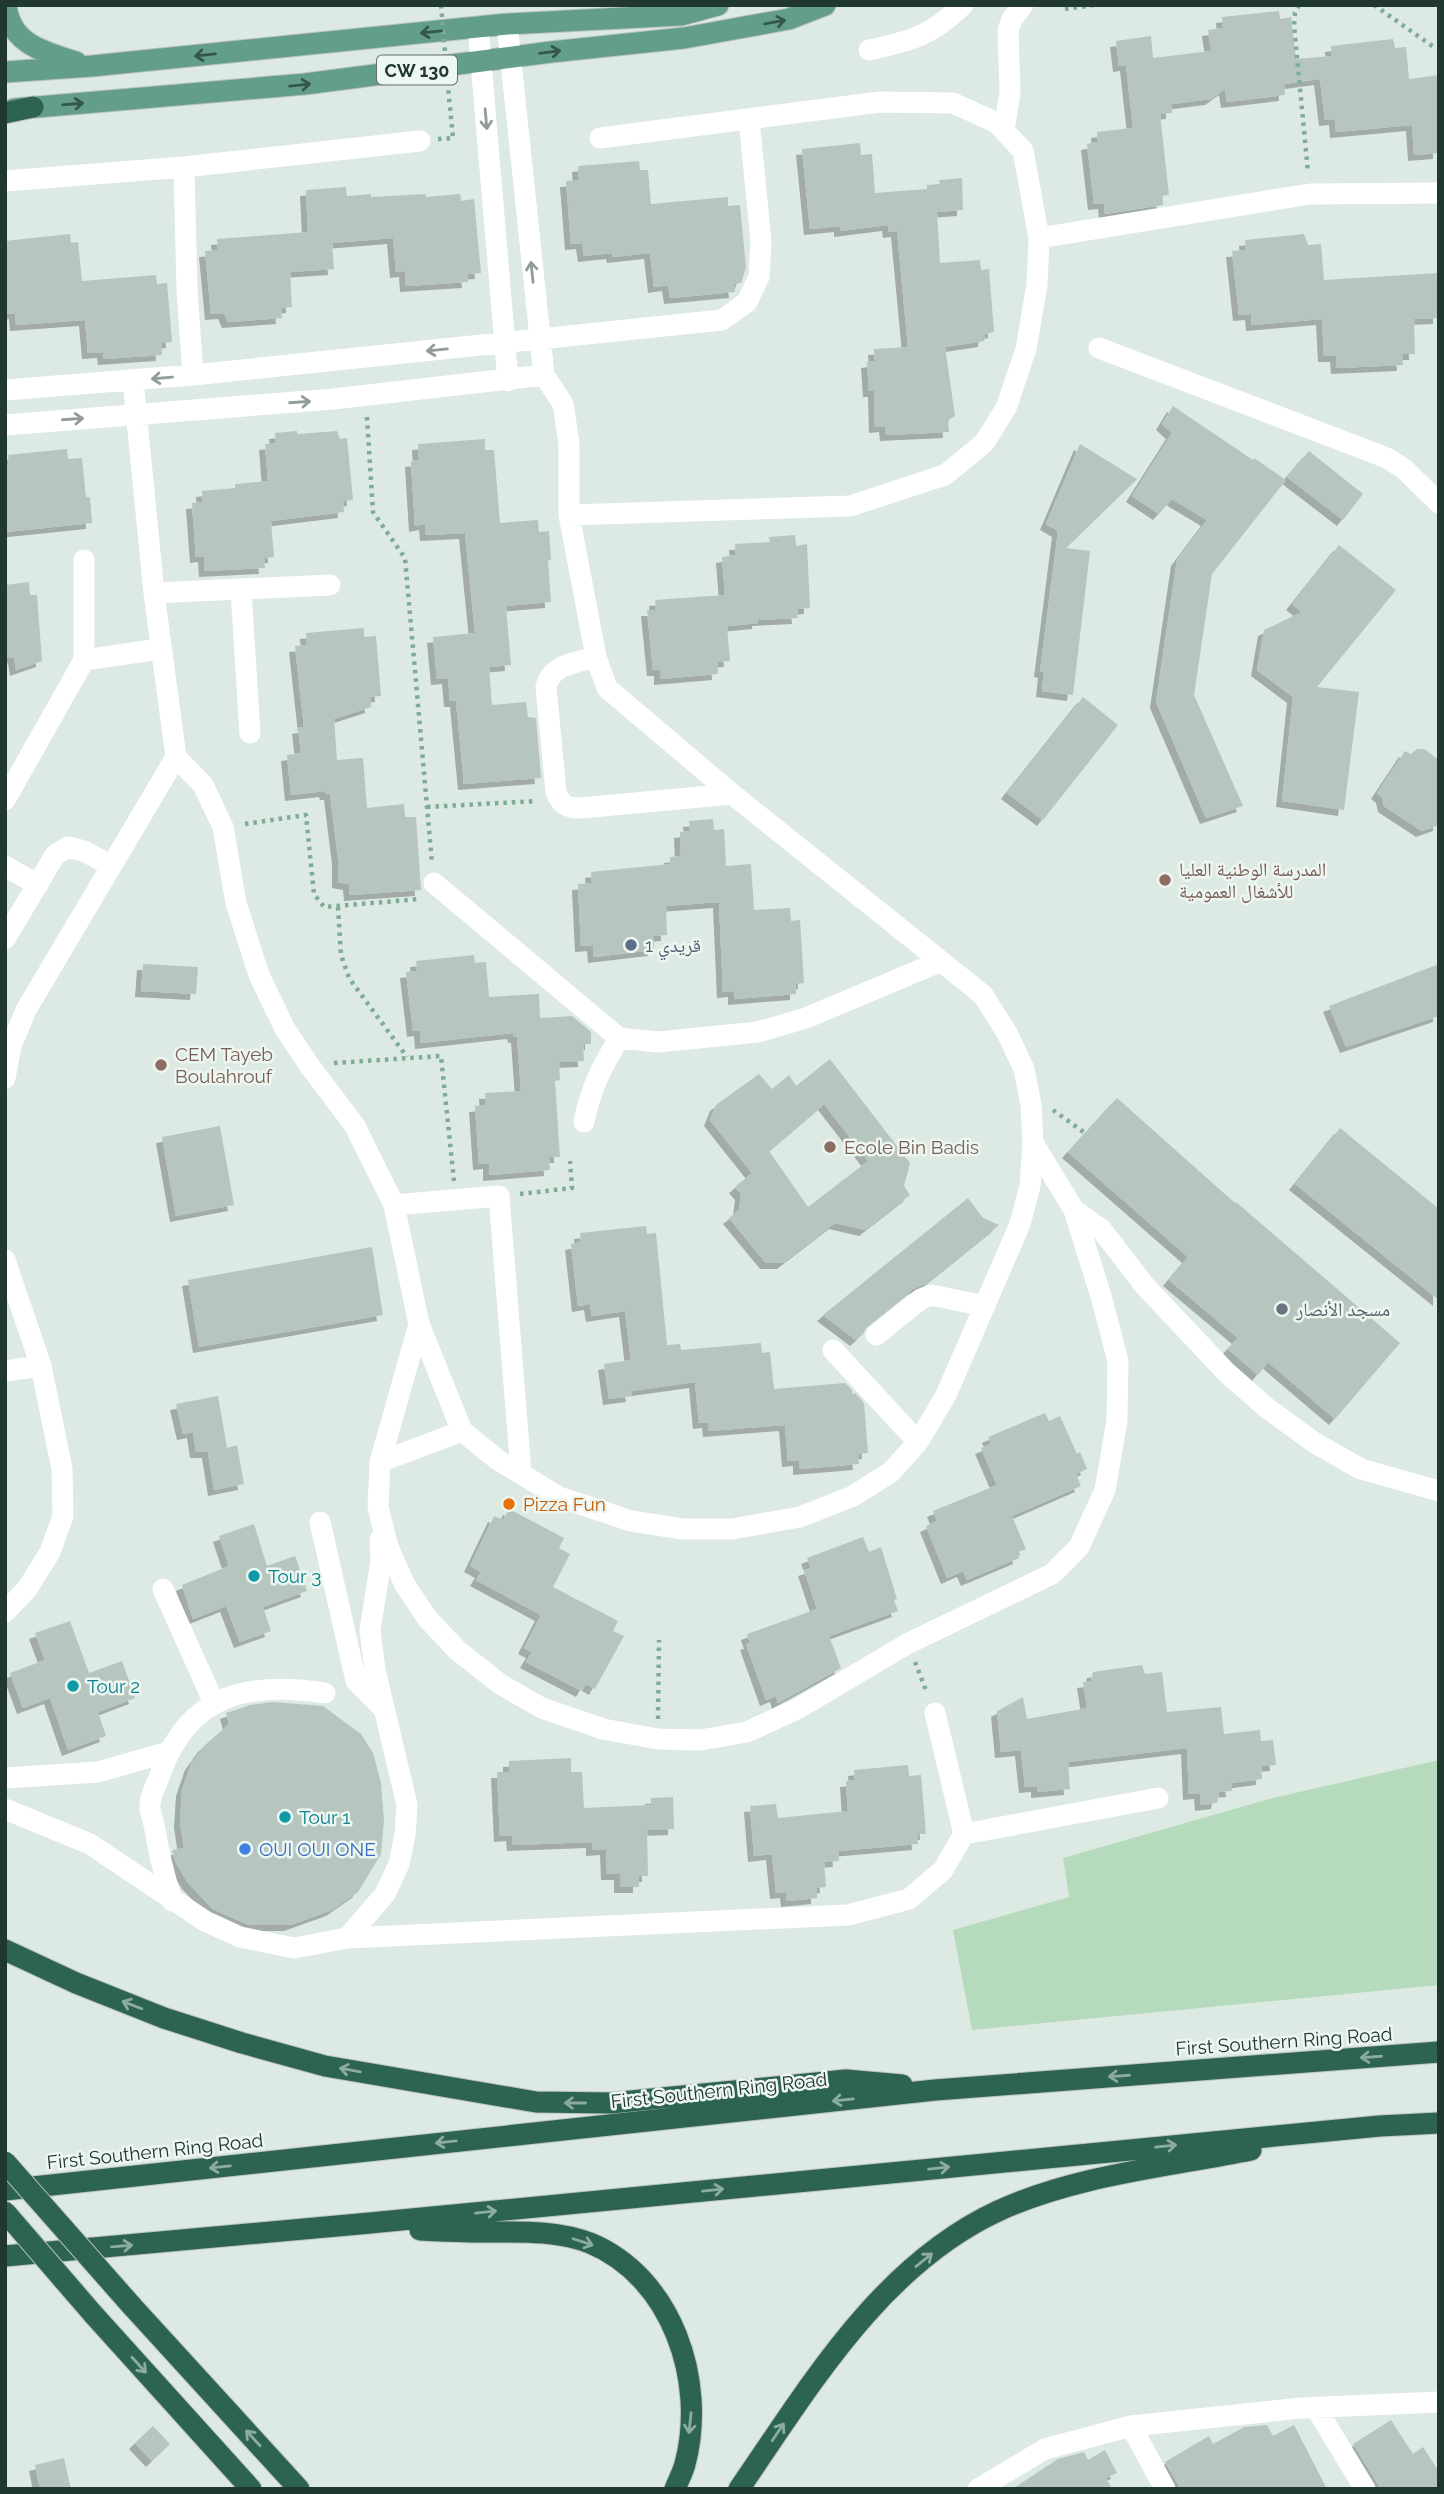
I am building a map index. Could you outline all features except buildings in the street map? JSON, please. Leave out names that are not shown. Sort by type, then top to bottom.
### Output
[{"type":"highway","points":[[5,111],[33,107]]},
{"type":"highway","points":[[5,1950],[139,2008],[254,2046],[325,2066],[536,2102],[611,2103],[846,2080],[935,2090]]},
{"type":"highway","name":"First Southern Ring Road","points":[[5,2190],[935,2090],[1439,2052]]},
{"type":"highway","points":[[5,2256],[1380,2126],[1439,2123]]},
{"type":"highway","points":[[739,2489],[821,2370],[865,2315],[907,2274],[951,2238],[998,2211],[1060,2189],[1130,2173],[1380,2126]]},
{"type":"highway","points":[[5,2162],[299,2489]]},
{"type":"highway","points":[[5,2212],[251,2489]]},
{"type":"highway","points":[[370,2223],[406,2230],[554,2234],[589,2243],[624,2261],[655,2293],[673,2326],[686,2366],[692,2415],[685,2465],[675,2489]]},
{"type":"main road","points":[[5,5],[11,26],[29,46],[92,66]]},
{"type":"main road","name":"CW 130","points":[[5,72],[92,66],[507,24],[681,15],[718,5]]},
{"type":"main road","name":"CW 130","points":[[33,107],[305,84],[510,57],[684,38],[789,19],[825,5]]},
{"type":"street","points":[[869,50],[909,42],[930,33],[963,5]]},
{"type":"street","points":[[1004,130],[1010,93],[1008,30],[1012,19],[1023,5]]},
{"type":"street","points":[[134,380],[153,593],[176,757],[203,785],[223,827],[236,904],[259,975],[285,1029],[355,1126],[394,1205],[419,1324],[462,1431],[498,1460],[559,1497],[631,1521],[683,1530],[732,1529],[800,1517],[853,1496],[891,1472],[918,1442],[946,1395],[1020,1224],[1030,1185],[1034,1143],[1031,1105],[1024,1069],[1007,1033],[983,995],[732,794],[607,688],[596,657],[569,515],[569,443],[563,404],[544,375],[538,340],[507,24]]},
{"type":"street","points":[[478,27],[509,381]]},
{"type":"street","points":[[569,515],[850,506],[945,475],[984,443],[1006,408],[1026,349],[1037,285],[1039,238],[1023,151],[998,123],[953,103],[880,102],[600,138]]},
{"type":"street","points":[[5,390],[193,375],[722,320],[747,302],[759,277],[761,241],[749,119]]},
{"type":"street","points":[[5,181],[184,167],[420,141]]},
{"type":"street","points":[[184,167],[187,290],[193,375]]},
{"type":"street","points":[[1039,238],[1310,194],[1439,193]]},
{"type":"street","points":[[1099,348],[1387,458],[1436,496]]},
{"type":"street","points":[[5,425],[365,396],[544,375]]},
{"type":"street","points":[[5,800],[84,660],[84,560]]},
{"type":"street","points":[[153,593],[330,585]]},
{"type":"street","points":[[241,591],[250,733]]},
{"type":"street","points":[[84,660],[160,649]]},
{"type":"street","points":[[596,657],[555,670],[548,677],[546,687],[559,800],[564,806],[581,808],[732,794]]},
{"type":"street","points":[[5,1078],[12,1046],[26,1010],[176,757]]},
{"type":"street","points":[[5,939],[55,855],[68,847],[84,850],[110,866]]},
{"type":"street","points":[[5,866],[38,885]]},
{"type":"street","points":[[442,890],[618,1038],[658,1042],[758,1032],[806,1018],[939,962]]},
{"type":"street","points":[[5,1004],[26,1010]]},
{"type":"street","points":[[584,1122],[589,1093],[618,1038]]},
{"type":"street","points":[[378,1507],[388,1547],[405,1585],[427,1618],[457,1650],[500,1685],[542,1709],[603,1729],[658,1739],[700,1740],[747,1732],[799,1708],[907,1644],[1052,1574],[1079,1547],[1105,1490],[1117,1421],[1118,1361],[1074,1210],[1034,1143]]},
{"type":"street","points":[[394,1205],[499,1196],[521,1473]]},
{"type":"street","points":[[1074,1210],[1101,1229],[1163,1305],[1226,1372],[1267,1408],[1315,1443],[1361,1469],[1439,1490]]},
{"type":"street","points":[[5,1260],[41,1366],[62,1469],[63,1516],[50,1552],[27,1589],[5,1612]]},
{"type":"street","points":[[876,1335],[921,1299],[931,1295],[985,1306]]},
{"type":"street","points":[[347,1938],[385,1894],[399,1864],[405,1835],[407,1805],[375,1670],[370,1630],[381,1562],[378,1507],[380,1462],[419,1324]]},
{"type":"street","points":[[833,1350],[918,1442]]},
{"type":"street","points":[[5,1371],[41,1366]]},
{"type":"street","points":[[380,1462],[462,1431]]},
{"type":"street","points":[[307,1945],[363,1905],[388,1864],[398,1830],[399,1801],[387,1739],[386,1711],[356,1681],[320,1522]]},
{"type":"street","points":[[163,1589],[214,1703]]},
{"type":"street","points":[[172,1901],[160,1860],[150,1803],[168,1752],[189,1723],[214,1703],[249,1690],[292,1688],[325,1693]]},
{"type":"street","points":[[5,1809],[90,1844],[205,1921],[240,1937],[294,1948],[347,1938],[848,1914],[909,1899],[943,1870],[964,1834],[935,1713]]},
{"type":"street","points":[[5,1779],[98,1772],[168,1752]]},
{"type":"street","points":[[964,1834],[1158,1798]]},
{"type":"street","points":[[1316,2407],[1365,2489]]},
{"type":"street","points":[[978,2489],[1045,2449],[1131,2426],[1316,2407],[1435,2409]]},
{"type":"street","points":[[1131,2426],[1165,2489]]},
{"type":"path","points":[[441,5],[453,138]]},
{"type":"path","points":[[1065,9],[1094,5]]},
{"type":"path","points":[[1299,5],[1294,25],[1310,194]]},
{"type":"path","points":[[1374,5],[1435,48]]},
{"type":"path","points":[[223,827],[306,815],[314,894],[324,907],[442,890],[426,807],[405,558],[373,512],[365,396]]},
{"type":"path","points":[[426,807],[559,800]]},
{"type":"path","points":[[338,907],[341,956],[349,978],[407,1058]]},
{"type":"path","points":[[309,1065],[441,1056],[456,1199]]},
{"type":"path","points":[[1051,1108],[1085,1133]]},
{"type":"path","points":[[499,1196],[572,1188],[570,1161]]},
{"type":"path","points":[[658,1739],[659,1640]]},
{"type":"path","points":[[907,1644],[935,1713]]},
{"type":"green space","points":[[1439,1760],[1439,1985],[972,2030],[953,1930],[1069,1897],[1063,1858],[1269,1799]]},
{"type":"place","name":"المدرسة الوطنية العليا للأشغال العمومية","points":[[1165,880]]},
{"type":"place","name":"قريدي 1","points":[[631,945]]},
{"type":"place","name":"CEM Tayeb Boulahrouf","points":[[161,1065]]},
{"type":"place","name":"Ecole Bin Badis","points":[[830,1147]]},
{"type":"place","name":"مسجد الأنصار","points":[[1282,1309]]},
{"type":"place","name":"Pizza Fun","points":[[509,1504]]},
{"type":"place","name":"Tour 3","points":[[254,1576]]},
{"type":"place","name":"Tour 2","points":[[73,1686]]},
{"type":"place","name":"Tour 1","points":[[285,1817]]},
{"type":"place","name":"OUI OUI ONE","points":[[245,1849]]}]
